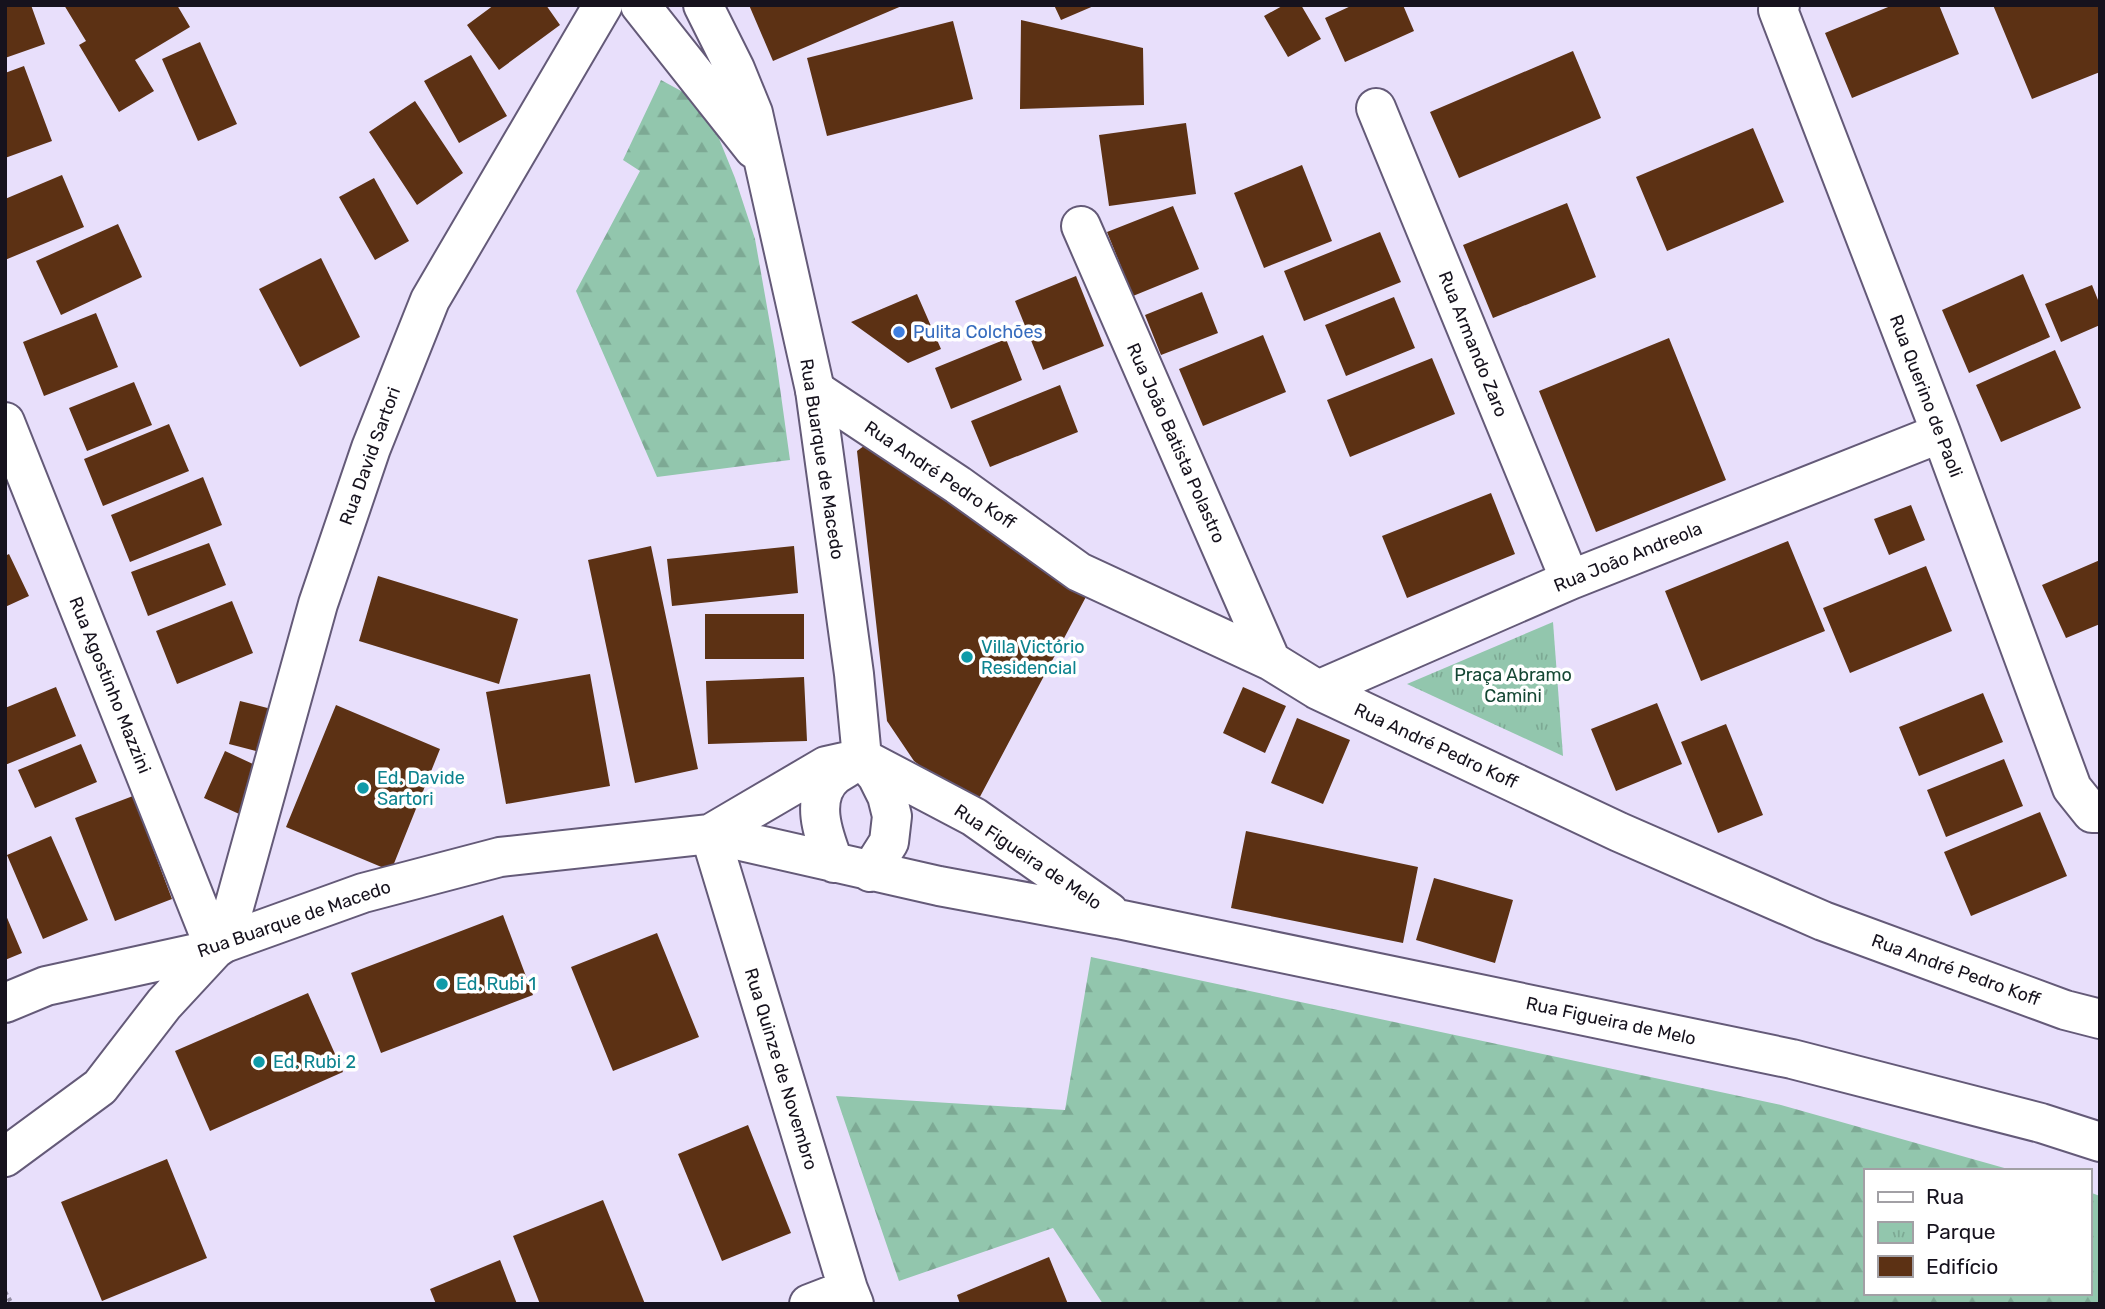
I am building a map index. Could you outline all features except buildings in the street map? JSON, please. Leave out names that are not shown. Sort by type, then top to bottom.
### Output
[{"type":"street","name":"Rua David Sartori","points":[[219,946],[318,604],[371,448],[430,300],[603,5]]},
{"type":"street","name":"Rua Buarque de Macedo","points":[[640,5],[764,162]]},
{"type":"street","name":"Rua Buarque de Macedo","points":[[5,1003],[46,986],[219,946],[363,892],[500,857],[710,834],[852,867],[889,842],[892,816],[887,796],[862,758],[854,674],[814,390],[764,162],[753,113],[735,69],[703,5]]},
{"type":"street","name":"Rua Querino de Paoli","points":[[1780,5],[1778,10],[2086,800]]},
{"type":"street","name":"Rua Armando Zaro","points":[[1376,108],[1570,580]]},
{"type":"street","name":"Rua João Batista Polastro","points":[[1081,226],[1271,661]]},
{"type":"street","name":"Rua André Pedro Koff","points":[[814,390],[958,485],[1079,572],[1271,661],[1318,690],[1619,832],[1823,921],[2064,1010],[2100,1019]]},
{"type":"street","name":"Rua Agostinho Mazzini","points":[[5,422],[219,946]]},
{"type":"street","name":"Rua João Andreola","points":[[1318,690],[1570,580],[1941,433]]},
{"type":"street","name":"Rua Buarque de Macedo","points":[[710,834],[826,766],[862,758]]},
{"type":"street","points":[[852,867],[823,834],[820,808],[824,790],[834,776],[862,758]]},
{"type":"street","name":"Rua Figueira de Melo","points":[[862,758],[974,817],[1118,919]]},
{"type":"street","name":"Rua Quinze de Novembro","points":[[710,834],[851,1296]]},
{"type":"street","name":"Rua Figueira de Melo","points":[[852,867],[1118,919],[1791,1059],[2041,1123],[2100,1142]]},
{"type":"street","points":[[5,1157],[100,1087],[164,1004],[219,946]]},
{"type":"street","points":[[808,1304],[851,1296]]},
{"type":"path","points":[[5,1292],[12,1304]]},
{"type":"green space","points":[[661,80],[705,104],[735,178],[755,239],[790,460],[657,477],[576,291],[640,171],[623,160]]},
{"type":"green space","name":"Praça Abramo Camini","points":[[1553,622],[1563,756],[1407,684]]},
{"type":"green space","points":[[1091,957],[1781,1105],[2008,1169],[1864,1169],[1864,1295],[2091,1295],[2091,1193],[2100,1196],[2100,1304],[1103,1304],[1053,1228],[899,1281],[836,1096],[1065,1110]]},
{"type":"place","name":"Pulita Colchões","points":[[899,332]]},
{"type":"place","name":"Villa Victório Residencial","points":[[967,657]]},
{"type":"place","name":"Ed. Davide Sartori","points":[[363,788]]},
{"type":"place","name":"Ed. Rubi 1","points":[[442,984]]},
{"type":"place","name":"Ed. Rubi 2","points":[[259,1062]]}]
